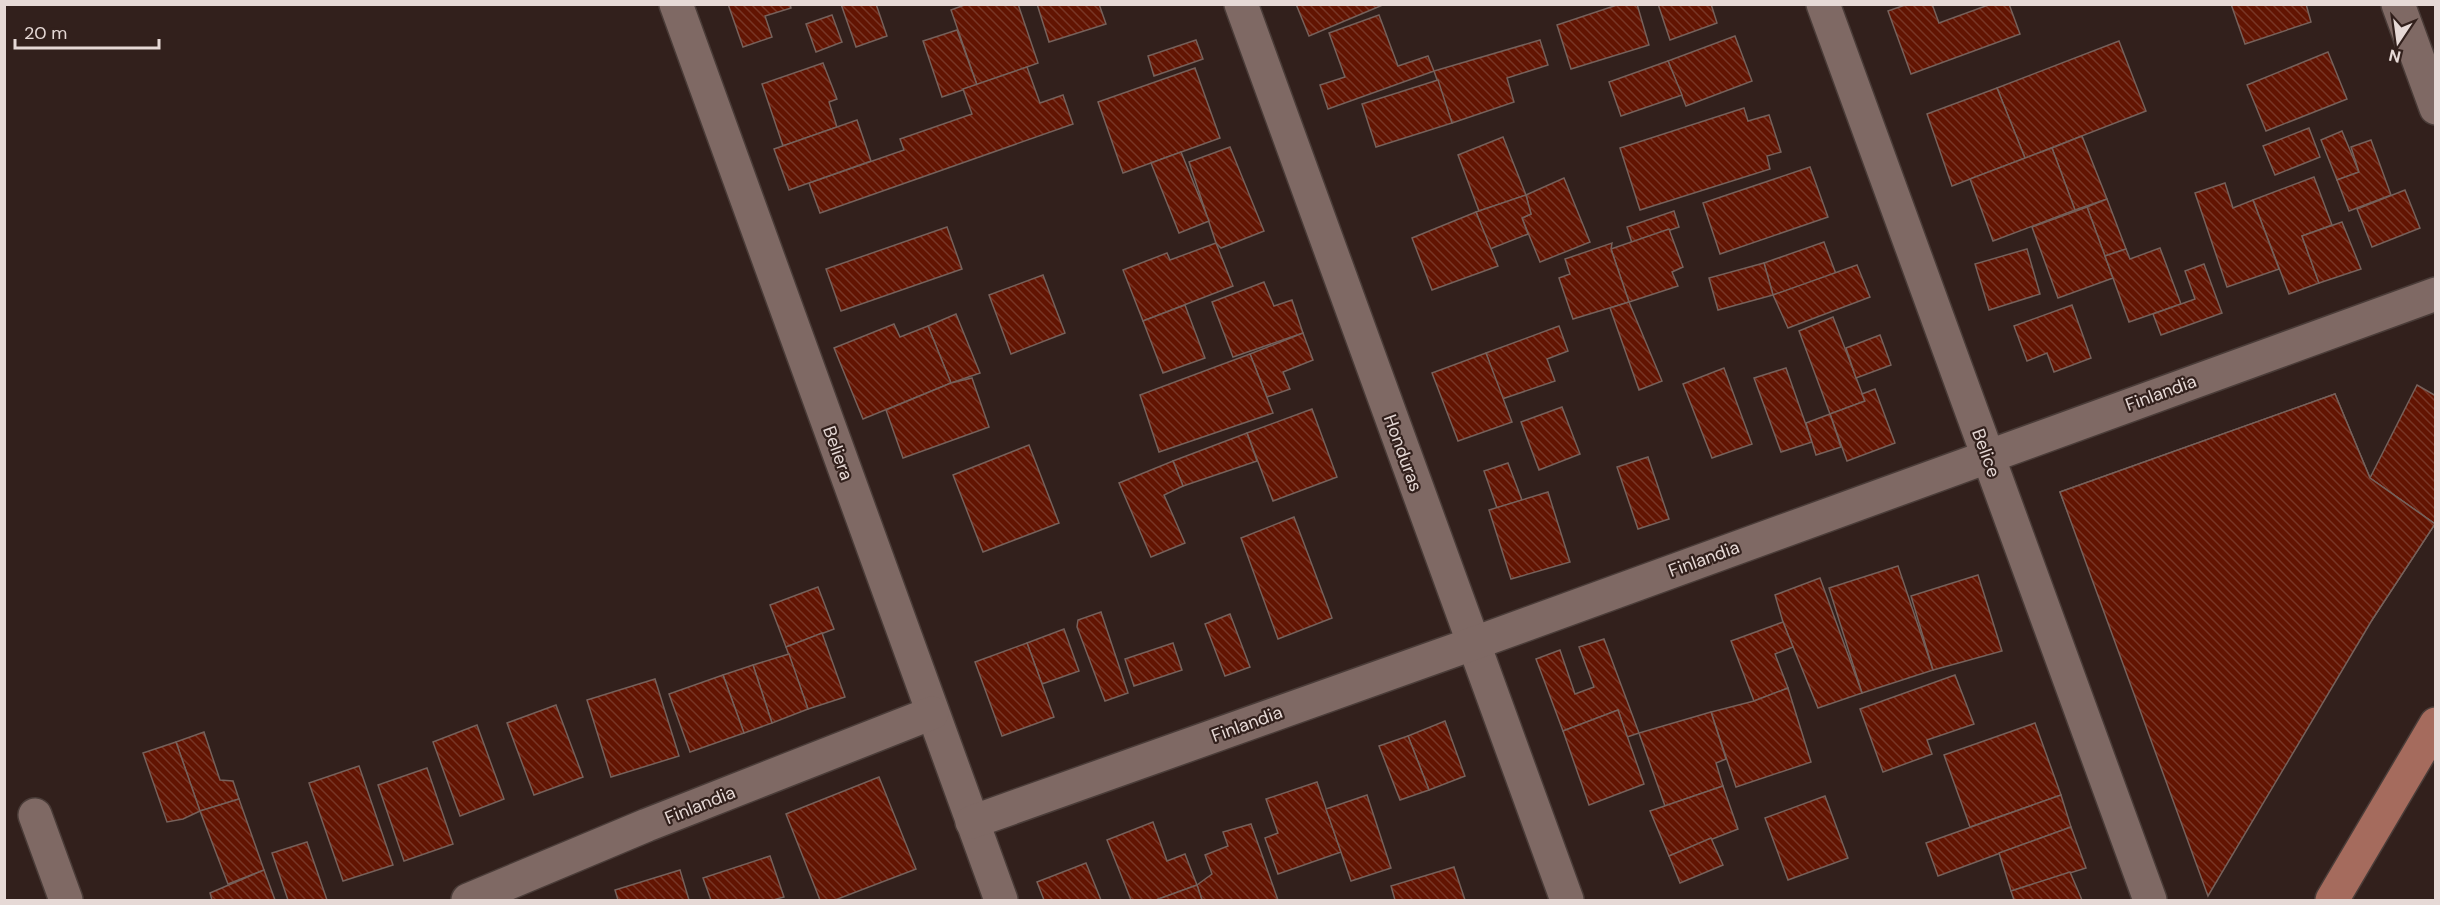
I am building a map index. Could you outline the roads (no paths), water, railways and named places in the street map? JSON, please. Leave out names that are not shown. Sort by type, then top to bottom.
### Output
[{"type":"main road","points":[[2332,900],[2436,724]]},
{"type":"street","name":"Beliera","points":[[676,4],[1001,900]]},
{"type":"street","name":"Honduras","points":[[1241,4],[1567,900]]},
{"type":"street","name":"Belice","points":[[1823,4],[2150,900]]},
{"type":"street","points":[[2398,4],[2436,108]]},
{"type":"street","name":"Finlandia","points":[[972,822],[1472,644],[2436,294]]},
{"type":"street","name":"Finlandia","points":[[468,900],[647,825],[932,713]]},
{"type":"street","points":[[35,815],[66,900]]}]
